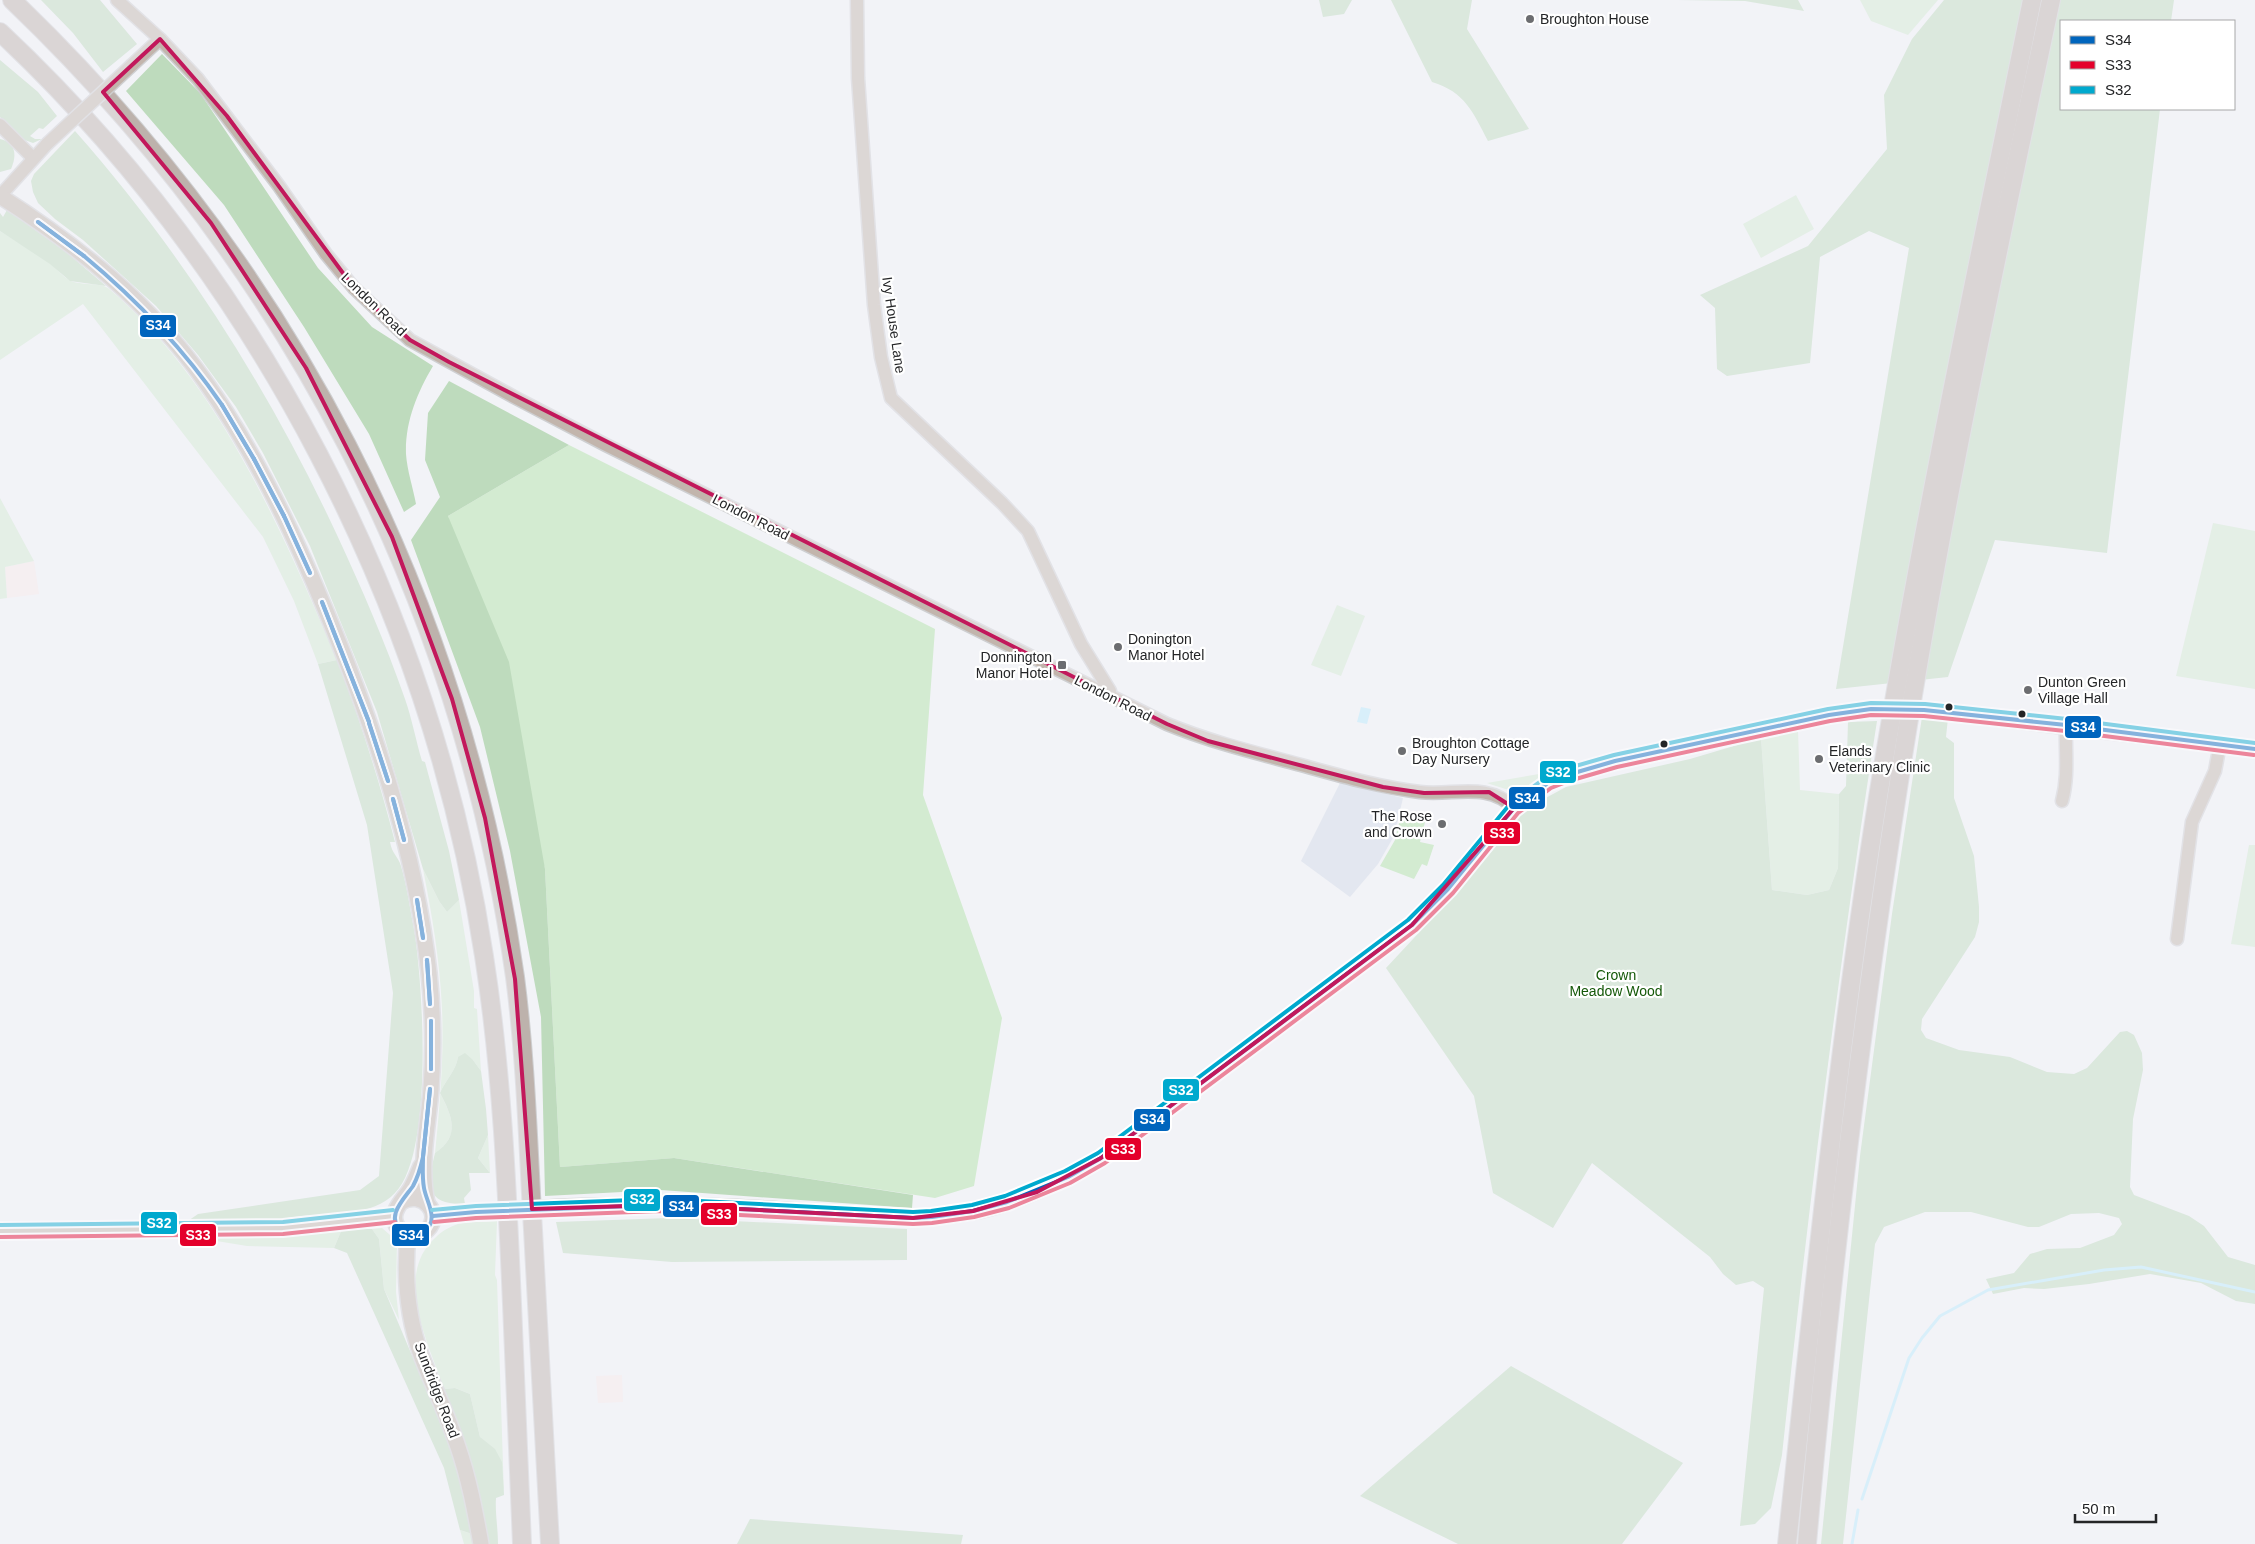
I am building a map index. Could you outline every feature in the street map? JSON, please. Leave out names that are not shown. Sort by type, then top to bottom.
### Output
[{"type":"highway","points":[[12,0],[72,58],[145,140],[211,223],[276,318],[335,419],[365,478],[409,577],[439,657],[465,740],[485,818],[515,979],[527,1111],[550,1544]]},
{"type":"highway","points":[[1786,1544],[1831,1132],[1890,727],[1965,326],[2032,0]]},
{"type":"highway","points":[[1807,1544],[1826,1342],[1855,1088],[1908,724],[1963,424],[2051,0]]},
{"type":"highway","points":[[0,32],[56,88],[133,175],[180,235],[234,312],[270,370],[325,470],[370,564],[412,671],[430,725],[462,841],[474,899],[492,1013],[506,1187],[522,1544]]},
{"type":"main road","points":[[0,196],[74,247],[117,282],[156,322],[203,378],[244,441],[309,570],[360,698],[382,763],[405,843],[423,927],[430,978],[433,1038],[431,1081],[422,1163],[430,1209],[429,1227],[425,1232],[414,1236],[408,1235],[398,1228],[394,1216],[395,1211],[412,1187],[422,1163]]},
{"type":"main road","points":[[401,1202],[412,1197],[417,1198],[430,1209],[476,1212],[567,1207],[660,1205],[913,1218],[973,1211],[1036,1192],[1068,1177],[1101,1158],[1412,925],[1448,889],[1514,808],[1548,784],[1589,768],[1829,715],[1871,709],[1944,712],[2066,725],[2255,749]]},
{"type":"main road","name":"Sundridge Road","points":[[408,1235],[406,1274],[409,1312],[421,1355],[459,1449],[474,1502],[481,1544]]},
{"type":"street","name":"London Road","points":[[117,0],[160,39],[198,79],[348,282],[382,316],[410,340],[606,445],[1167,724],[1208,741],[1383,787],[1424,793],[1489,792],[1514,808]]},
{"type":"street","name":"Ivy House Lane","points":[[857,0],[858,78],[874,305],[880,357],[891,398],[1002,503],[1028,531],[1081,644],[1110,691],[1110,696]]},
{"type":"street","points":[[0,196],[47,144],[160,39]]},
{"type":"street","points":[[0,125],[33,158]]},
{"type":"street","points":[[2062,801],[2066,785],[2068,760],[2066,725]]},
{"type":"street","points":[[2178,939],[2192,822],[2215,771],[2220,744]]},
{"type":"street","points":[[0,1231],[284,1228],[394,1216]]},
{"type":"highlighted area","points":[[160,39],[227,116],[354,288],[410,340],[449,362],[1167,724],[1208,741],[1383,787],[1424,793],[1489,792],[1514,808],[1412,925],[1101,1158],[1037,1192],[973,1211],[913,1218],[660,1205],[532,1209],[515,979],[485,818],[452,699],[392,537],[306,368],[211,223],[103,92]]},
{"type":"shaded area","points":[[34,561],[39,594],[7,598],[5,567]]},
{"type":"shaded area","points":[[1340,783],[1403,798],[1394,836],[1378,864],[1350,897],[1301,861]]},
{"type":"shaded area","points":[[622,1375],[623,1402],[598,1403],[596,1376]]},
{"type":"green space","points":[[41,0],[100,0],[137,44],[103,72],[73,33]]},
{"type":"green space","points":[[1319,0],[1352,0],[1344,14],[1323,17]]},
{"type":"green space","points":[[1391,0],[1472,0],[1467,29],[1529,129],[1488,141],[1467,104],[1453,91],[1432,82]]},
{"type":"green space","points":[[1677,0],[1798,0],[1804,11],[1745,1]]},
{"type":"green space","points":[[1860,0],[1938,0],[1908,35],[1871,21]]},
{"type":"green space","points":[[1944,0],[2174,0],[2171,20],[2060,20],[2060,110],[2160,110],[2107,553],[1995,540],[1948,677],[1836,689],[1909,248],[1869,231],[1820,257],[1810,363],[1727,376],[1717,369],[1715,308],[1700,295],[1808,246],[1887,149],[1884,95],[1912,39]]},
{"type":"green space","points":[[162,54],[200,93],[318,268],[372,327],[433,366],[417,397],[410,419],[406,454],[416,504],[404,512],[369,434],[304,327],[224,205],[126,91]]},
{"type":"green space","points":[[0,60],[38,92],[57,116],[43,129],[39,128],[30,136],[35,139],[42,139],[33,143],[22,139],[0,117]]},
{"type":"green space","points":[[75,131],[152,225],[221,324],[282,427],[337,535],[390,658],[407,707],[422,761],[425,762],[449,851],[459,900],[447,912],[439,901],[423,869],[377,712],[310,546],[263,453],[236,407],[198,355],[156,306],[83,240],[55,219],[38,203],[31,181],[34,174]]},
{"type":"green space","points":[[0,139],[9,143],[12,147],[14,159],[11,169],[0,172]]},
{"type":"green space","points":[[1796,195],[1814,229],[1761,258],[1743,224]]},
{"type":"green space","points":[[7,210],[66,252],[106,286],[70,281],[50,264],[0,231],[0,213],[3,217]]},
{"type":"green space","points":[[0,231],[51,264],[71,281],[101,285],[108,288],[147,325],[182,367],[214,412],[243,460],[293,560],[337,660],[318,664],[294,601],[263,537],[83,304],[0,360]]},
{"type":"green space","points":[[449,381],[569,445],[448,516],[509,662],[545,869],[560,1167],[674,1158],[913,1195],[912,1208],[661,1190],[545,1196],[541,1017],[510,851],[480,727],[411,540],[440,497],[425,460],[428,413]]},
{"type":"green space","points":[[569,445],[935,629],[923,795],[1002,1018],[974,1186],[935,1198],[674,1158],[560,1167],[545,869],[448,516]]},
{"type":"green space","points":[[0,498],[34,561],[5,567],[7,598],[0,599]]},
{"type":"green space","points":[[2213,523],[2255,531],[2255,689],[2176,676]]},
{"type":"green space","points":[[1337,605],[1365,616],[1341,676],[1311,665]]},
{"type":"green space","points":[[337,660],[361,727],[382,796],[395,842],[390,842],[401,866],[414,929],[422,1026],[421,1107],[416,1143],[407,1173],[395,1193],[386,1201],[364,1210],[243,1223],[198,1225],[185,1223],[198,1214],[360,1190],[379,1176],[393,993],[367,825],[318,664]]},
{"type":"green space","points":[[1922,717],[1948,718],[1946,737],[1954,743],[1954,798],[1974,856],[1979,922],[1975,937],[1922,1019],[1921,1030],[1926,1038],[1959,1050],[2010,1057],[2047,1072],[2074,1074],[2087,1068],[2120,1032],[2127,1031],[2134,1035],[2142,1053],[2143,1070],[2133,1119],[2130,1187],[2134,1195],[2189,1216],[2204,1226],[2228,1257],[2255,1265],[2255,1304],[2236,1301],[2201,1283],[2150,1274],[2089,1284],[2044,1289],[2024,1288],[1993,1294],[1986,1279],[2014,1273],[2030,1254],[2047,1249],[2080,1248],[2114,1235],[2122,1224],[2119,1218],[2099,1213],[2071,1214],[2039,1227],[2028,1227],[1971,1212],[1925,1212],[1884,1227],[1875,1244],[1843,1544],[1821,1544],[1860,1156],[1892,914]]},
{"type":"green space","name":"Crown Meadow Wood","points":[[1877,721],[1825,1087],[1782,1455],[1771,1508],[1755,1524],[1740,1526],[1764,1288],[1753,1281],[1736,1285],[1723,1274],[1710,1257],[1592,1163],[1553,1228],[1493,1193],[1474,1096],[1386,968],[1454,895],[1485,852],[1529,807],[1566,787],[1690,759],[1761,738],[1772,890],[1807,895],[1829,890],[1838,868],[1839,794],[1846,786],[1848,722]]},
{"type":"green space","points":[[1798,730],[1800,790],[1839,794],[1838,868],[1829,890],[1807,895],[1772,890],[1761,738]]},
{"type":"green space","points":[[1545,773],[1549,775],[1520,791],[1513,791],[1487,783]]},
{"type":"green space","points":[[1401,816],[1426,818],[1420,842],[1434,845],[1427,866],[1422,864],[1414,879],[1380,866],[1395,840]]},
{"type":"green space","points":[[2249,845],[2255,845],[2255,947],[2231,944]]},
{"type":"green space","points":[[423,869],[439,901],[447,912],[459,900],[474,991],[474,1008],[477,1009],[481,1071],[473,1060],[458,1057],[455,1067],[440,1092],[442,1045],[441,991],[435,938]]},
{"type":"green space","points":[[465,1053],[481,1071],[488,1135],[478,1158],[490,1173],[469,1173],[471,1190],[464,1198],[465,1204],[442,1201],[432,1191],[430,1183],[435,1153],[448,1140],[452,1125],[448,1110],[440,1093],[455,1067],[458,1057]]},
{"type":"green space","points":[[440,1094],[448,1110],[452,1125],[448,1140],[435,1153],[438,1117]]},
{"type":"green space","points":[[488,1135],[490,1173],[478,1158]]},
{"type":"green space","points":[[669,1218],[907,1229],[907,1260],[672,1262],[563,1253],[556,1222]]},
{"type":"green space","points":[[497,1221],[495,1275],[497,1280],[504,1495],[502,1480],[480,1437],[470,1394],[455,1388],[444,1389],[423,1331],[415,1291],[417,1271],[423,1254],[435,1238],[458,1224]]},
{"type":"green space","points":[[382,1228],[397,1241],[396,1292],[399,1320],[384,1289],[379,1239],[372,1229]]},
{"type":"green space","points":[[342,1229],[334,1248],[247,1246],[186,1236],[278,1235]]},
{"type":"green space","points":[[342,1229],[372,1229],[379,1239],[384,1289],[445,1434],[465,1491],[472,1534],[460,1530],[444,1468],[347,1253],[334,1248]]},
{"type":"green space","points":[[1511,1366],[1683,1463],[1622,1544],[1458,1544],[1360,1496]]},
{"type":"green space","points":[[455,1388],[470,1394],[480,1437],[495,1449],[502,1462],[504,1495],[496,1498],[498,1544],[489,1544],[482,1504],[471,1465],[459,1426],[444,1389]]},
{"type":"green space","points":[[750,1519],[963,1535],[961,1544],[737,1544]]},
{"type":"green space","points":[[460,1530],[472,1534],[473,1544],[464,1544]]},
{"type":"water","points":[[1361,707],[1371,709],[1367,724],[1357,722]]},
{"type":"waterway","points":[[1862,1499],[1909,1358],[1940,1316],[1988,1290],[2104,1270],[2141,1267],[2255,1292]]},
{"type":"waterway","points":[[1852,1544],[1858,1510]]},
{"type":"transit line","name":"S34","points":[[38,222],[84,256]]},
{"type":"transit line","name":"S34","points":[[38,222],[84,256]]},
{"type":"transit line","name":"S34","points":[[84,256],[141,307],[175,344],[222,405]]},
{"type":"transit line","name":"S34","points":[[222,405],[254,459]]},
{"type":"transit line","name":"S34","points":[[222,405],[254,459]]},
{"type":"transit line","name":"S34","points":[[254,459],[284,516]]},
{"type":"transit line","name":"S34","points":[[254,459],[284,516]]},
{"type":"transit line","name":"S34","points":[[284,516],[310,573]]},
{"type":"transit line","name":"S34","points":[[284,516],[310,573]]},
{"type":"transit line","name":"S34","points":[[322,602],[369,722]]},
{"type":"transit line","name":"S34","points":[[322,602],[369,722]]},
{"type":"transit line","name":"S32","points":[[432,1210],[476,1206],[660,1199],[913,1212],[972,1205],[1005,1196],[1065,1171],[1098,1153],[1408,920],[1443,885],[1510,804],[1545,778],[1565,769],[1614,755],[1828,709],[1871,703],[1925,704],[2067,719],[2255,743]]},
{"type":"transit line","name":"S34","points":[[433,1216],[476,1212],[660,1205],[913,1218],[973,1211],[1007,1202],[1068,1177],[1101,1158],[1412,925],[1448,889],[1514,808],[1548,783],[1567,775],[1615,761],[1829,715],[1871,709],[1924,710],[2066,725],[2255,749]]},
{"type":"transit line","name":"S33","points":[[434,1222],[476,1218],[660,1211],[913,1224],[974,1217],[1009,1208],[1070,1183],[1105,1163],[1416,930],[1453,893],[1518,813],[1551,788],[1617,767],[1830,721],[1871,715],[1924,716],[2065,731],[2254,755]]},
{"type":"transit line","name":"S34","points":[[369,723],[388,781]]},
{"type":"transit line","name":"S34","points":[[369,723],[388,781]]},
{"type":"transit line","name":"S34","points":[[393,799],[404,840]]},
{"type":"transit line","name":"S34","points":[[393,799],[404,840]]},
{"type":"transit line","name":"S34","points":[[417,900],[423,938]]},
{"type":"transit line","name":"S34","points":[[417,900],[423,938]]},
{"type":"transit line","name":"S34","points":[[427,960],[430,1004]]},
{"type":"transit line","name":"S34","points":[[427,960],[430,1004]]},
{"type":"transit line","name":"S34","points":[[431,1021],[431,1069]]},
{"type":"transit line","name":"S34","points":[[431,1021],[431,1069]]},
{"type":"transit line","name":"S34","points":[[423,1157],[430,1089]]},
{"type":"transit line","name":"S34","points":[[423,1157],[430,1089]]},
{"type":"transit line","name":"S34","points":[[423,1157],[423,1184],[432,1216],[429,1227],[425,1232],[411,1235],[406,1234],[397,1226],[395,1214],[415,1183],[423,1157]]},
{"type":"transit line","name":"S32","points":[[0,1225],[283,1222],[393,1210]]},
{"type":"transit line","name":"S33","points":[[0,1237],[283,1234],[395,1222]]},
{"type":"place","name":"Broughton House","points":[[1530,19]]},
{"type":"place","name":"Donington Manor Hotel","points":[[1118,647]]},
{"type":"place","name":"Donnington Manor Hotel","points":[[1062,665]]},
{"type":"place","name":"Dunton Green Village Hall","points":[[2028,690]]},
{"type":"place","name":"Broughton Cottage Day Nursery","points":[[1402,751]]},
{"type":"place","name":"Elands Veterinary Clinic","points":[[1819,759]]},
{"type":"place","name":"The Rose and Crown","points":[[1442,824]]}]
